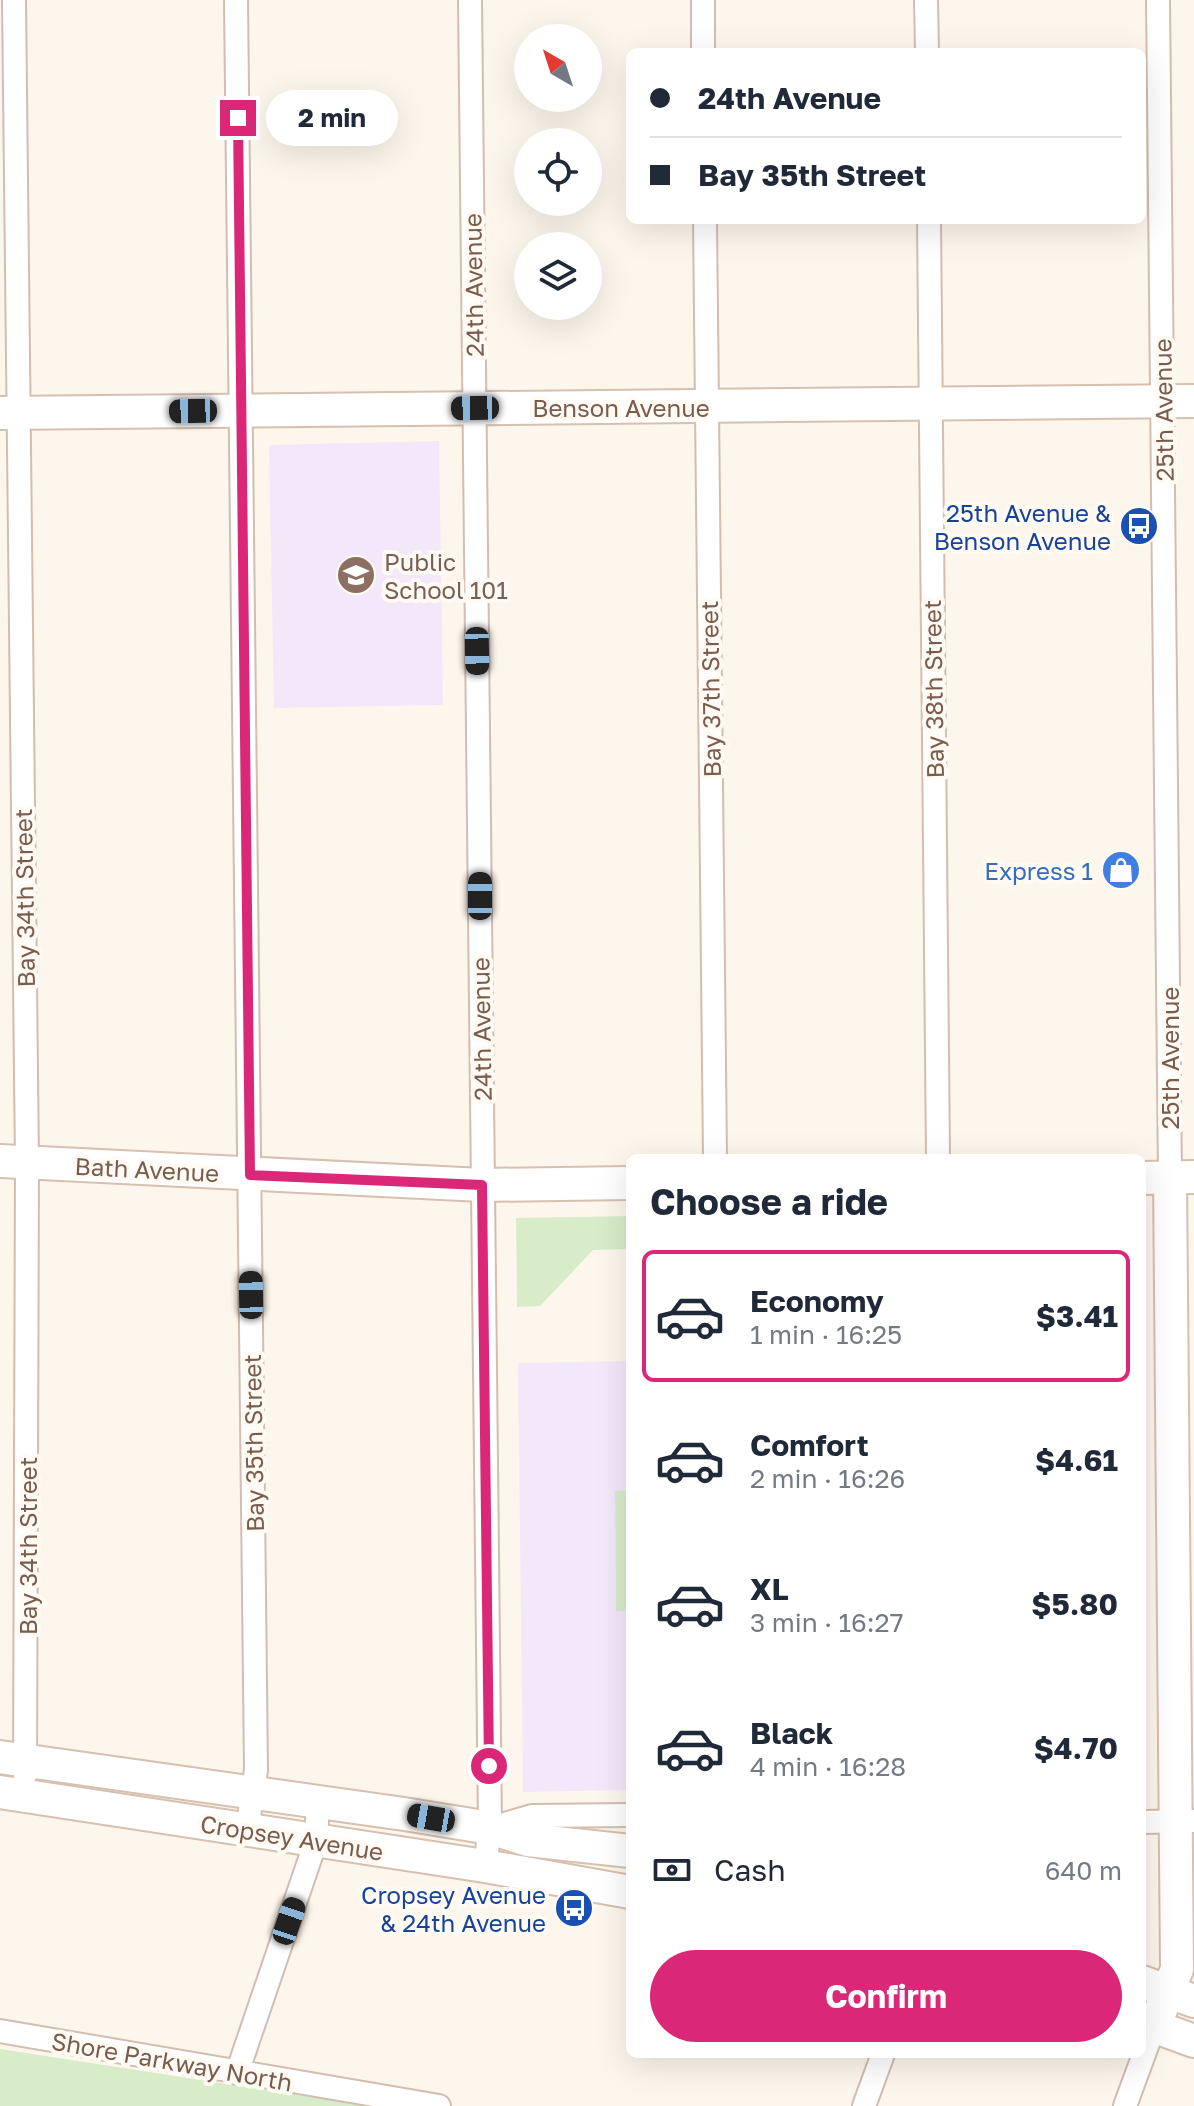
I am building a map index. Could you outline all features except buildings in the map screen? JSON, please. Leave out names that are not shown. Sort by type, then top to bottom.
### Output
[{"type":"street","name":"Bay 34th Street","points":[[11,1794],[14,1759],[10,413],[14,0]]},
{"type":"street","name":"Bay 35th Street","points":[[236,0],[256,1770],[247,1830]]},
{"type":"street","name":"24th Avenue","points":[[470,0],[490,1828],[485,1866]]},
{"type":"street","points":[[703,0],[703,48]]},
{"type":"street","points":[[926,0],[927,48]]},
{"type":"street","name":"25th Avenue","points":[[1148,2024],[1177,1969],[1185,1821],[1169,1177],[1178,401],[1158,0]]},
{"type":"street","name":"Bay 37th Street","points":[[705,224],[715,1154]]},
{"type":"street","name":"Bay 38th Street","points":[[929,224],[938,1154]]},
{"type":"street","name":"Benson Avenue","points":[[10,413],[1178,401]]},
{"type":"street","name":"Bath Avenue","points":[[13,1162],[482,1185],[626,1183]]},
{"type":"street","name":"Cropsey Avenue","points":[[14,1759],[253,1791],[490,1828],[528,1840],[626,1851]]},
{"type":"street","name":"Cropsey Avenue","points":[[11,1794],[485,1866],[626,1891]]},
{"type":"street","points":[[237,2073],[316,1841],[318,1801]]},
{"type":"street","points":[[490,1828],[532,1816],[626,1815]]},
{"type":"street","points":[[1146,1822],[1185,1821]]},
{"type":"street","points":[[1148,2024],[1194,2041]]},
{"type":"street","name":"Shore Parkway North","points":[[0,2031],[439,2106]]},
{"type":"street","points":[[864,2106],[882,2058]]},
{"type":"street","name":"25th Avenue","points":[[1125,2106],[1138,2058]]},
{"type":"shaded area","name":"Public School 101","points":[[439,441],[443,705],[274,708],[269,445]]},
{"type":"shaded area","points":[[626,1361],[626,1491],[615,1492],[616,1611],[626,1611],[626,1790],[523,1792],[518,1363]]},
{"type":"green space","points":[[626,1216],[626,1249],[593,1250],[540,1306],[517,1307],[516,1218]]},
{"type":"green space","points":[[626,1490],[626,1611],[616,1611],[615,1491]]},
{"type":"green space","points":[[0,2049],[370,2106],[0,2106]]},
{"type":"place","name":"25th Avenue & Benson Avenue","points":[[1139,526]]},
{"type":"place","name":"Public School 101","points":[[356,575]]},
{"type":"place","name":"Express 1","points":[[1121,870]]},
{"type":"place","name":"Cropsey Avenue & 24th Avenue","points":[[574,1908]]},
{"type":"route","points":[[238,118],[250,1175],[482,1185],[489,1766]]}]
